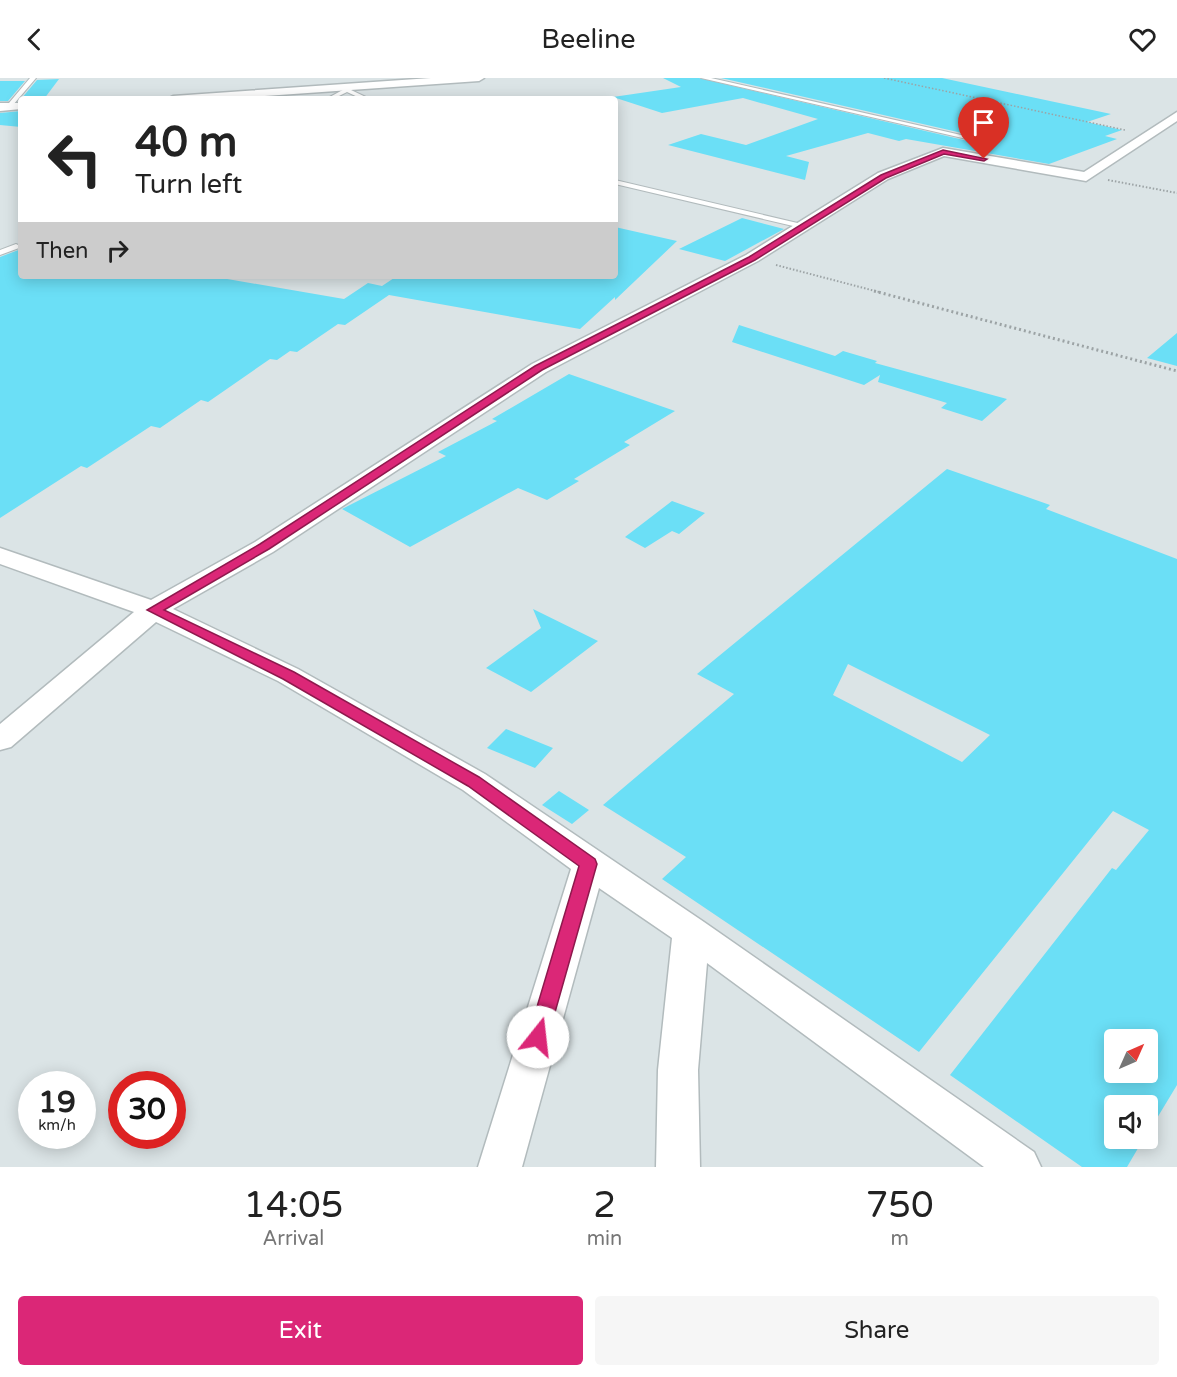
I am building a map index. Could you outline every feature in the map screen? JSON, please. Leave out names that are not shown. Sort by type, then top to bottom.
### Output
[{"type":"street","points":[[226,96],[350,89],[479,78]]},
{"type":"street","points":[[2,107],[18,106]]},
{"type":"street","points":[[0,740],[153,610],[264,547],[539,368],[752,258],[806,227],[883,176],[943,152],[1086,177],[1177,116]]},
{"type":"street","points":[[0,555],[153,610],[288,675],[474,782],[589,864],[691,932],[1019,1167]]},
{"type":"street","points":[[500,1167],[589,864]]},
{"type":"street","points":[[678,1167],[678,1070],[691,932]]},
{"type":"lane","points":[[2,107],[33,78]]},
{"type":"lane","points":[[704,78],[980,140]]},
{"type":"lane","points":[[1094,81],[1101,78]]},
{"type":"lane","points":[[335,96],[350,89],[362,96]]},
{"type":"lane","points":[[618,183],[806,227]]},
{"type":"lane","points":[[0,254],[16,246]]},
{"type":"path","points":[[884,78],[1125,130]]},
{"type":"path","points":[[1086,177],[1177,193]]},
{"type":"path","points":[[752,258],[1177,371]]},
{"type":"building","points":[[663,78],[699,78],[981,144],[984,138],[721,78],[942,78],[1111,114],[1087,122],[1122,130],[1105,136],[1117,139],[1049,164],[906,139],[899,141],[868,133],[786,156],[809,162],[805,180],[668,145],[701,134],[746,145],[818,119],[743,98],[662,113],[618,99],[618,96],[681,87]]},
{"type":"building","points":[[59,79],[46,96],[24,96],[37,80]]},
{"type":"building","points":[[0,81],[25,81],[8,101],[0,101]]},
{"type":"building","points":[[18,111],[18,127],[0,125],[0,113]]},
{"type":"building","points":[[742,218],[784,229],[725,261],[679,249]]},
{"type":"building","points":[[618,228],[677,241],[615,300],[615,297],[580,329],[389,295],[345,325],[338,324],[297,352],[290,351],[277,360],[270,359],[208,402],[201,400],[160,428],[151,426],[87,468],[81,466],[0,518],[0,257],[18,250],[18,279],[227,279],[344,299],[368,283],[382,286],[392,279],[618,279]]},
{"type":"building","points":[[739,325],[835,356],[843,351],[877,361],[875,363],[1007,399],[982,421],[941,408],[947,403],[878,382],[880,375],[864,385],[732,342]]},
{"type":"building","points":[[1177,333],[1177,366],[1147,358]]},
{"type":"building","points":[[569,374],[675,411],[624,442],[630,445],[574,479],[579,481],[547,500],[518,488],[410,547],[342,509],[446,456],[438,452],[497,421],[492,419]]},
{"type":"building","points":[[947,469],[1050,505],[1046,509],[1177,559],[1177,1085],[1158,1116],[1158,1095],[1104,1095],[1104,1149],[1138,1149],[1127,1167],[1082,1167],[950,1075],[1112,868],[1116,870],[1149,830],[1113,811],[919,1052],[662,879],[686,857],[603,805],[734,694],[697,674]],"holes":[[[848,664],[990,735],[962,762],[833,695]]]},
{"type":"building","points":[[672,501],[705,513],[679,534],[672,531],[645,548],[625,537]]},
{"type":"building","points":[[533,609],[598,641],[531,692],[486,668],[541,628]]},
{"type":"building","points":[[506,729],[553,748],[535,768],[487,748]]},
{"type":"building","points":[[559,791],[589,810],[572,824],[542,805]]},
{"type":"route","points":[[538,1037],[589,864],[474,782],[288,675],[153,610],[264,547],[539,368],[752,258],[806,227],[883,176],[943,152],[984,159]]}]
